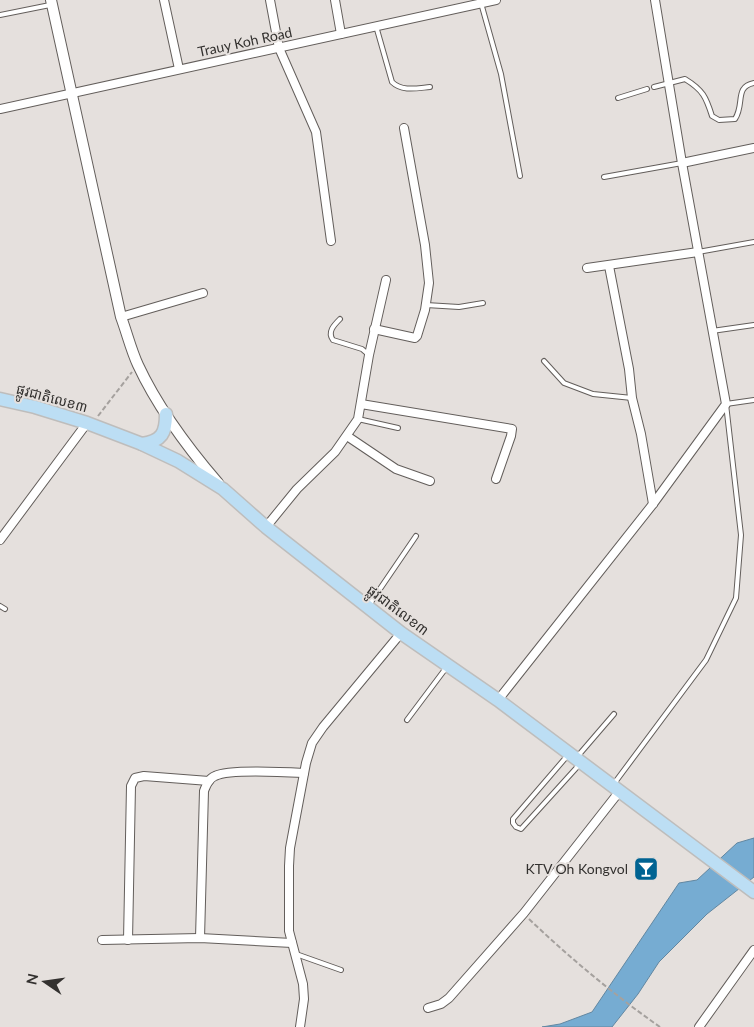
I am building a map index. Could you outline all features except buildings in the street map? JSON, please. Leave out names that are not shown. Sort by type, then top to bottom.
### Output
[{"type":"highway","name":"ផ្លូវជាតិលេខ៣","points":[[0,399],[35,407],[89,424],[142,444],[178,461],[223,489],[266,527],[401,633],[498,700],[753,891]]},
{"type":"highway","points":[[142,444],[154,442],[162,436],[166,426],[166,414]]},
{"type":"street","points":[[164,0],[180,69]]},
{"type":"street","points":[[270,0],[279,48],[316,132],[331,241]]},
{"type":"street","points":[[335,0],[341,34]]},
{"type":"street","name":"Trauy Koh Road","points":[[0,109],[341,34],[463,4],[496,0]]},
{"type":"street","points":[[498,700],[652,504],[726,404],[682,163],[655,0]]},
{"type":"street","points":[[52,2],[121,317],[138,364],[166,414],[194,454],[223,489]]},
{"type":"street","points":[[374,330],[415,338],[418,336],[426,305],[429,283],[425,245],[404,128]]},
{"type":"street","points":[[682,163],[754,148]]},
{"type":"street","points":[[587,268],[698,252]]},
{"type":"street","points":[[609,266],[652,504]]},
{"type":"street","points":[[266,527],[297,489],[335,452],[348,436],[358,419],[374,330],[386,280]]},
{"type":"street","points":[[121,317],[203,293]]},
{"type":"street","points":[[361,404],[512,428],[496,479]]},
{"type":"street","points":[[0,540],[89,424]]},
{"type":"street","points":[[348,436],[396,469],[430,481]]},
{"type":"street","points":[[300,1027],[304,999],[303,984],[288,923],[290,848],[304,773],[312,744],[323,727],[401,633]]},
{"type":"street","points":[[200,938],[204,791],[208,781],[215,775],[239,772],[304,773]]},
{"type":"street","points":[[128,940],[131,786],[135,778],[144,776],[208,781]]},
{"type":"street","points":[[428,1008],[441,1004],[449,998],[524,914],[615,789]]},
{"type":"street","points":[[102,940],[200,938],[292,943]]},
{"type":"street","points":[[699,1027],[754,950]]},
{"type":"lane","points":[[0,15],[52,2]]},
{"type":"lane","points":[[481,3],[501,74],[520,176]]},
{"type":"lane","points":[[376,26],[392,82],[396,86],[405,89],[430,86]]},
{"type":"lane","points":[[654,87],[685,79],[699,88],[712,116],[720,120],[735,120],[739,113],[743,88],[747,84],[754,83]]},
{"type":"lane","points":[[618,98],[647,89]]},
{"type":"lane","points":[[604,177],[682,163]]},
{"type":"lane","points":[[698,252],[754,242]]},
{"type":"lane","points":[[426,305],[459,307],[483,303]]},
{"type":"lane","points":[[340,319],[331,330],[330,337],[333,340],[362,349],[369,355]]},
{"type":"lane","points":[[712,331],[754,325]]},
{"type":"lane","points":[[544,362],[564,383],[593,394],[632,398]]},
{"type":"lane","points":[[615,789],[706,660],[736,598],[741,535],[726,404],[754,400]]},
{"type":"lane","points":[[358,419],[398,428]]},
{"type":"lane","points":[[368,606],[416,536]]},
{"type":"lane","points":[[0,606],[5,609]]},
{"type":"lane","points":[[407,720],[448,666]]},
{"type":"lane","points":[[575,759],[513,819],[516,827],[521,829],[575,759],[614,714]]},
{"type":"lane","points":[[296,954],[341,970]]},
{"type":"path","points":[[89,424],[138,364]]},
{"type":"path","points":[[524,914],[595,978],[660,1027]]},
{"type":"water","points":[[754,838],[754,877],[707,914],[659,962],[638,994],[612,1027],[542,1027],[560,1024],[592,1012],[679,883],[697,880],[737,843]]},
{"type":"place","name":"KTV Oh Kongvol","points":[[646,869]]}]
